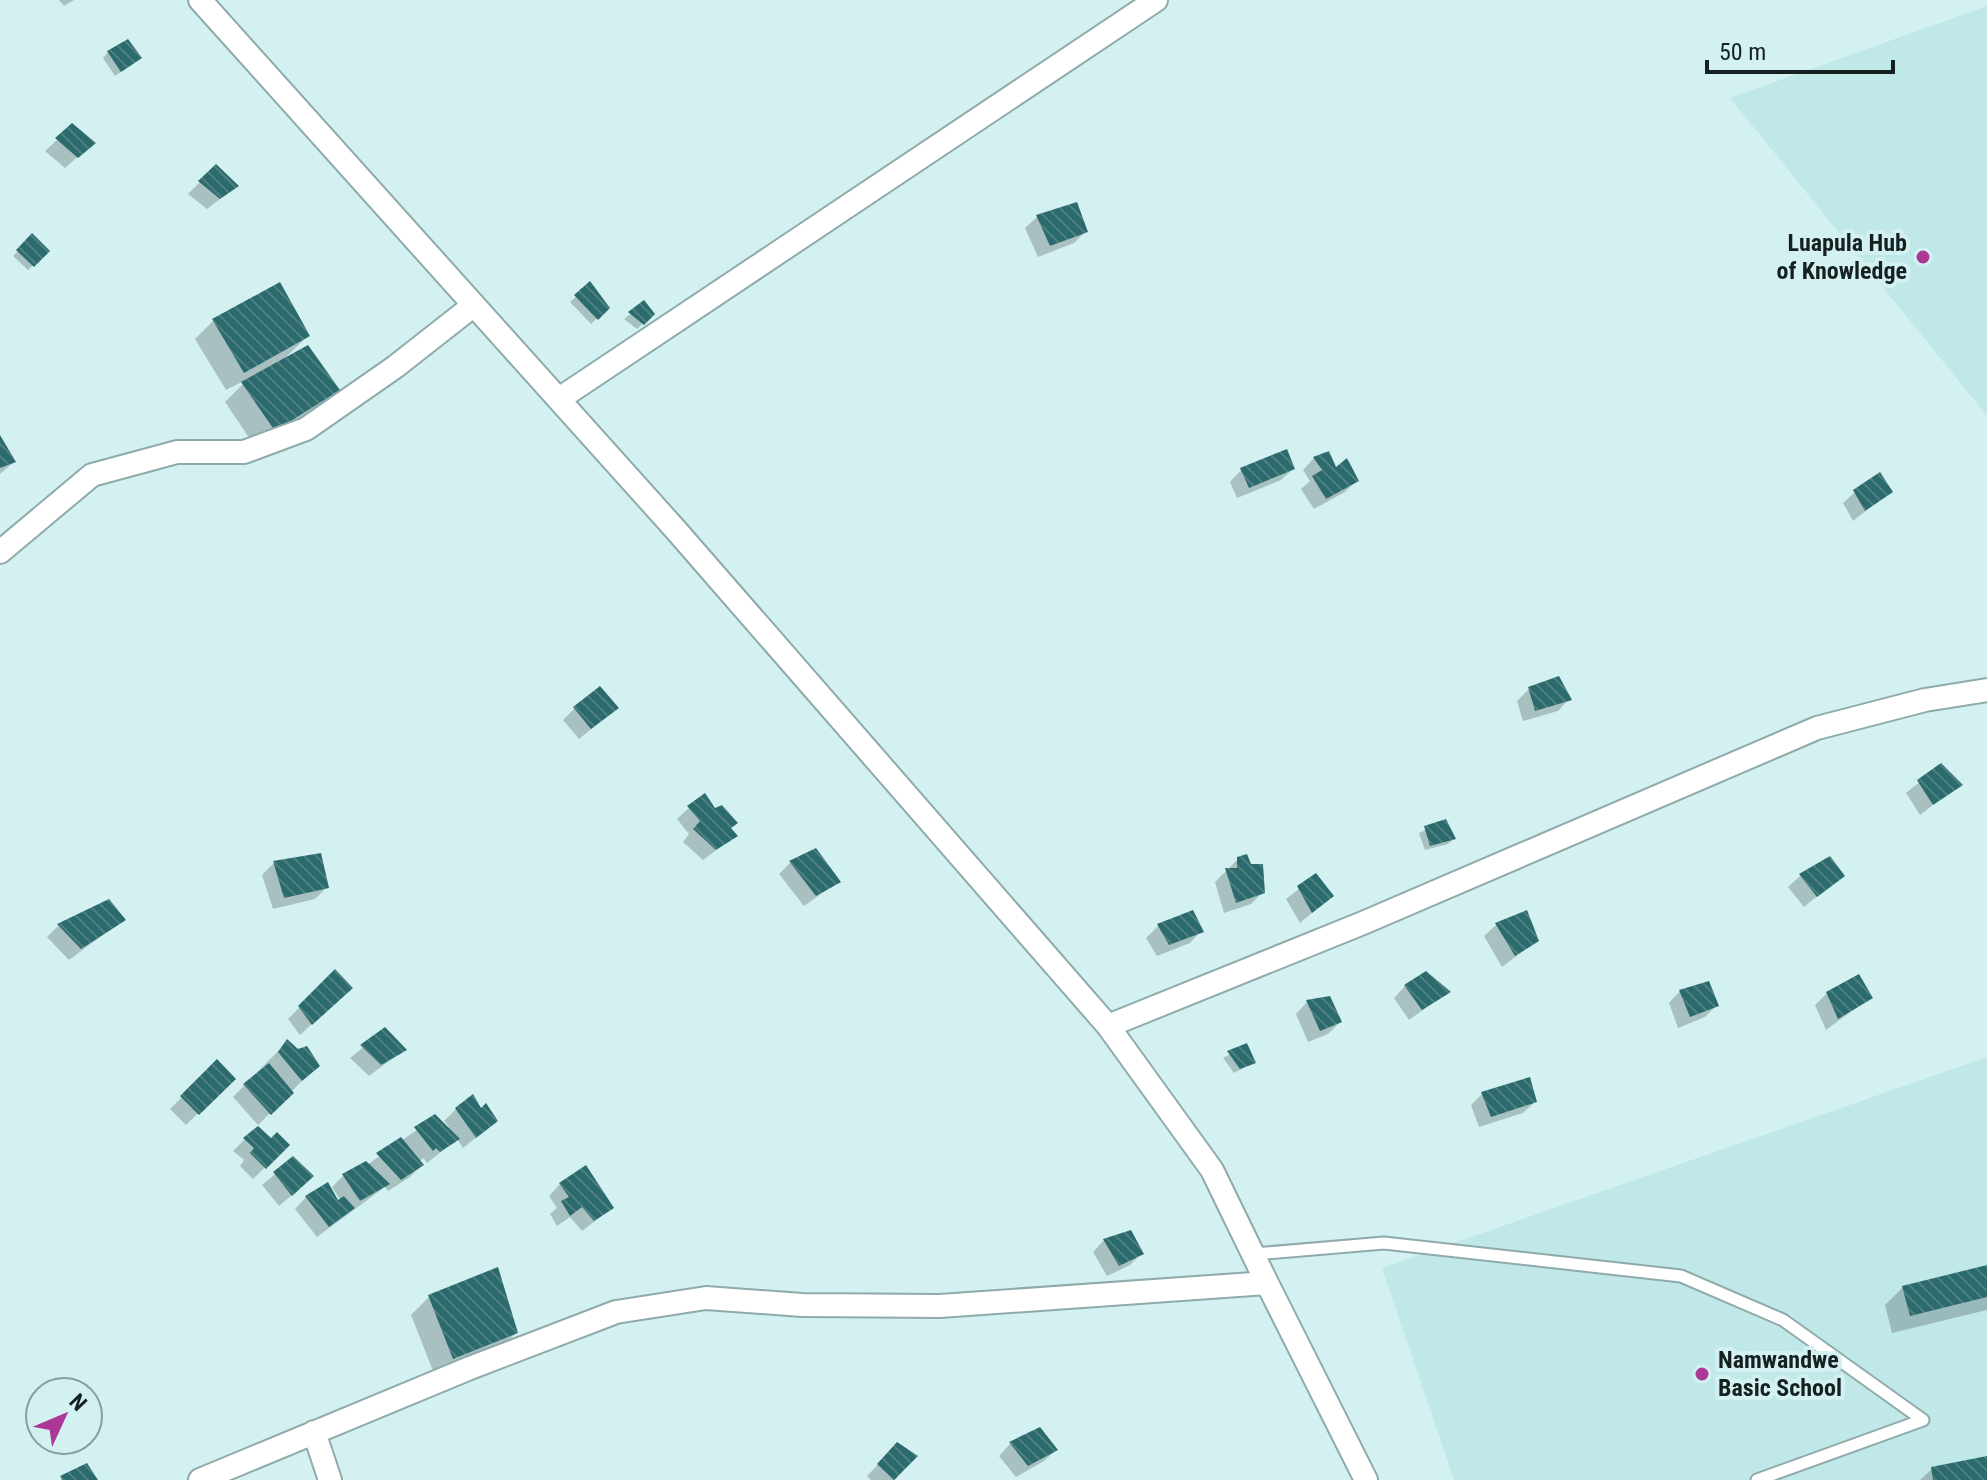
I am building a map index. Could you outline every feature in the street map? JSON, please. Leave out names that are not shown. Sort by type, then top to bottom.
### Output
[{"type":"street","points":[[200,0],[559,399],[1108,1026],[1212,1170],[1366,1480]]},
{"type":"street","points":[[559,399],[1156,0]]},
{"type":"street","points":[[0,552],[92,475],[177,452],[244,452],[306,429],[395,367],[474,305]]},
{"type":"street","points":[[1108,1026],[1363,923],[1817,728],[1925,700],[1987,690]]},
{"type":"street","points":[[200,1480],[616,1312],[706,1298],[802,1305],[940,1306],[1267,1283]]},
{"type":"street","points":[[314,1432],[330,1480]]},
{"type":"lane","points":[[1254,1254],[1384,1243],[1681,1276],[1783,1320],[1923,1420],[1757,1480]]},
{"type":"shaded area","name":"Luapula Hub of Knowledge","points":[[1987,6],[1987,416],[1730,98]]},
{"type":"shaded area","name":"Namwandwe Basic School","points":[[1987,1057],[1987,1480],[1454,1480],[1382,1268]]},
{"type":"building","points":[[128,39],[142,58],[121,72],[107,51]]},
{"type":"building","points":[[72,123],[96,143],[78,158],[55,138]]},
{"type":"building","points":[[216,164],[239,186],[220,199],[198,181]]},
{"type":"building","points":[[1077,202],[1088,232],[1050,246],[1036,215]]},
{"type":"building","points":[[32,233],[50,251],[34,267],[16,250]]},
{"type":"building","points":[[590,281],[610,308],[598,320],[574,295]]},
{"type":"building","points":[[280,282],[310,336],[244,373],[212,319]]},
{"type":"building","points":[[644,300],[655,314],[644,325],[628,312]]},
{"type":"building","points":[[308,345],[340,390],[275,431],[241,382]]},
{"type":"building","points":[[0,435],[16,462],[0,468]]},
{"type":"building","points":[[1287,449],[1295,469],[1249,488],[1240,468]]},
{"type":"building","points":[[1329,451],[1336,467],[1347,458],[1359,481],[1326,499],[1312,476],[1322,470],[1313,457]]},
{"type":"building","points":[[1880,472],[1893,492],[1865,511],[1853,490]]},
{"type":"building","points":[[1559,676],[1572,700],[1535,711],[1528,687]]},
{"type":"building","points":[[600,686],[619,708],[591,729],[573,707]]},
{"type":"building","points":[[1941,763],[1963,785],[1933,805],[1917,780]]},
{"type":"building","points":[[705,793],[715,808],[722,805],[738,823],[731,828],[738,836],[716,850],[693,829],[700,821],[687,806]]},
{"type":"building","points":[[1446,819],[1456,839],[1430,846],[1424,826]]},
{"type":"building","points":[[816,848],[841,882],[816,896],[789,861]]},
{"type":"building","points":[[321,853],[329,888],[284,898],[273,861]]},
{"type":"building","points":[[1247,854],[1251,864],[1263,864],[1265,893],[1236,903],[1225,868],[1237,868],[1237,857]]},
{"type":"building","points":[[1830,856],[1845,876],[1817,897],[1799,874]]},
{"type":"building","points":[[1316,873],[1334,896],[1312,913],[1297,886]]},
{"type":"building","points":[[109,899],[126,920],[81,949],[57,924]]},
{"type":"building","points":[[1193,910],[1204,932],[1169,945],[1157,924]]},
{"type":"building","points":[[1527,910],[1539,941],[1515,956],[1495,923]]},
{"type":"building","points":[[335,969],[353,988],[312,1025],[298,1006]]},
{"type":"building","points":[[1426,971],[1451,992],[1422,1010],[1404,985]]},
{"type":"building","points":[[1859,974],[1873,998],[1838,1019],[1826,992]]},
{"type":"building","points":[[1709,981],[1719,1006],[1690,1017],[1679,990]]},
{"type":"building","points":[[1330,996],[1342,1022],[1320,1031],[1306,1000]]},
{"type":"building","points":[[385,1027],[407,1050],[381,1065],[360,1045]]},
{"type":"building","points":[[287,1039],[298,1049],[307,1046],[320,1066],[302,1081],[278,1052]]},
{"type":"building","points":[[1247,1043],[1256,1063],[1240,1069],[1227,1051]]},
{"type":"building","points":[[217,1059],[236,1079],[199,1115],[180,1096]]},
{"type":"building","points":[[269,1063],[294,1093],[271,1115],[243,1084]]},
{"type":"building","points":[[1530,1077],[1537,1102],[1491,1117],[1481,1092]]},
{"type":"building","points":[[473,1094],[481,1108],[486,1103],[498,1121],[476,1138],[455,1108]]},
{"type":"building","points":[[435,1114],[460,1139],[440,1152],[436,1148],[433,1151],[414,1127]]},
{"type":"building","points":[[258,1126],[271,1138],[277,1132],[290,1145],[266,1169],[250,1153],[254,1148],[243,1138]]},
{"type":"building","points":[[401,1137],[424,1165],[401,1180],[376,1153]]},
{"type":"building","points":[[293,1156],[314,1176],[292,1196],[273,1172]]},
{"type":"building","points":[[366,1161],[390,1184],[360,1201],[342,1174]]},
{"type":"building","points":[[586,1165],[614,1208],[594,1221],[582,1207],[570,1216],[561,1201],[569,1197],[559,1183]]},
{"type":"building","points":[[328,1182],[338,1200],[344,1196],[355,1208],[329,1227],[305,1196]]},
{"type":"building","points":[[1131,1230],[1144,1254],[1119,1266],[1103,1239]]},
{"type":"building","points":[[1987,1265],[1987,1297],[1910,1316],[1902,1286]]},
{"type":"building","points":[[498,1267],[518,1333],[453,1359],[428,1295]]},
{"type":"building","points":[[1040,1427],[1058,1450],[1028,1466],[1009,1442]]},
{"type":"building","points":[[897,1442],[918,1456],[894,1480],[877,1464]]},
{"type":"building","points":[[1987,1456],[1987,1480],[1933,1480],[1931,1467]]},
{"type":"building","points":[[87,1463],[98,1480],[62,1480],[60,1476]]},
{"type":"place","name":"Luapula Hub of Knowledge","points":[[1923,257]]},
{"type":"place","name":"Namwandwe Basic School","points":[[1702,1374]]}]
